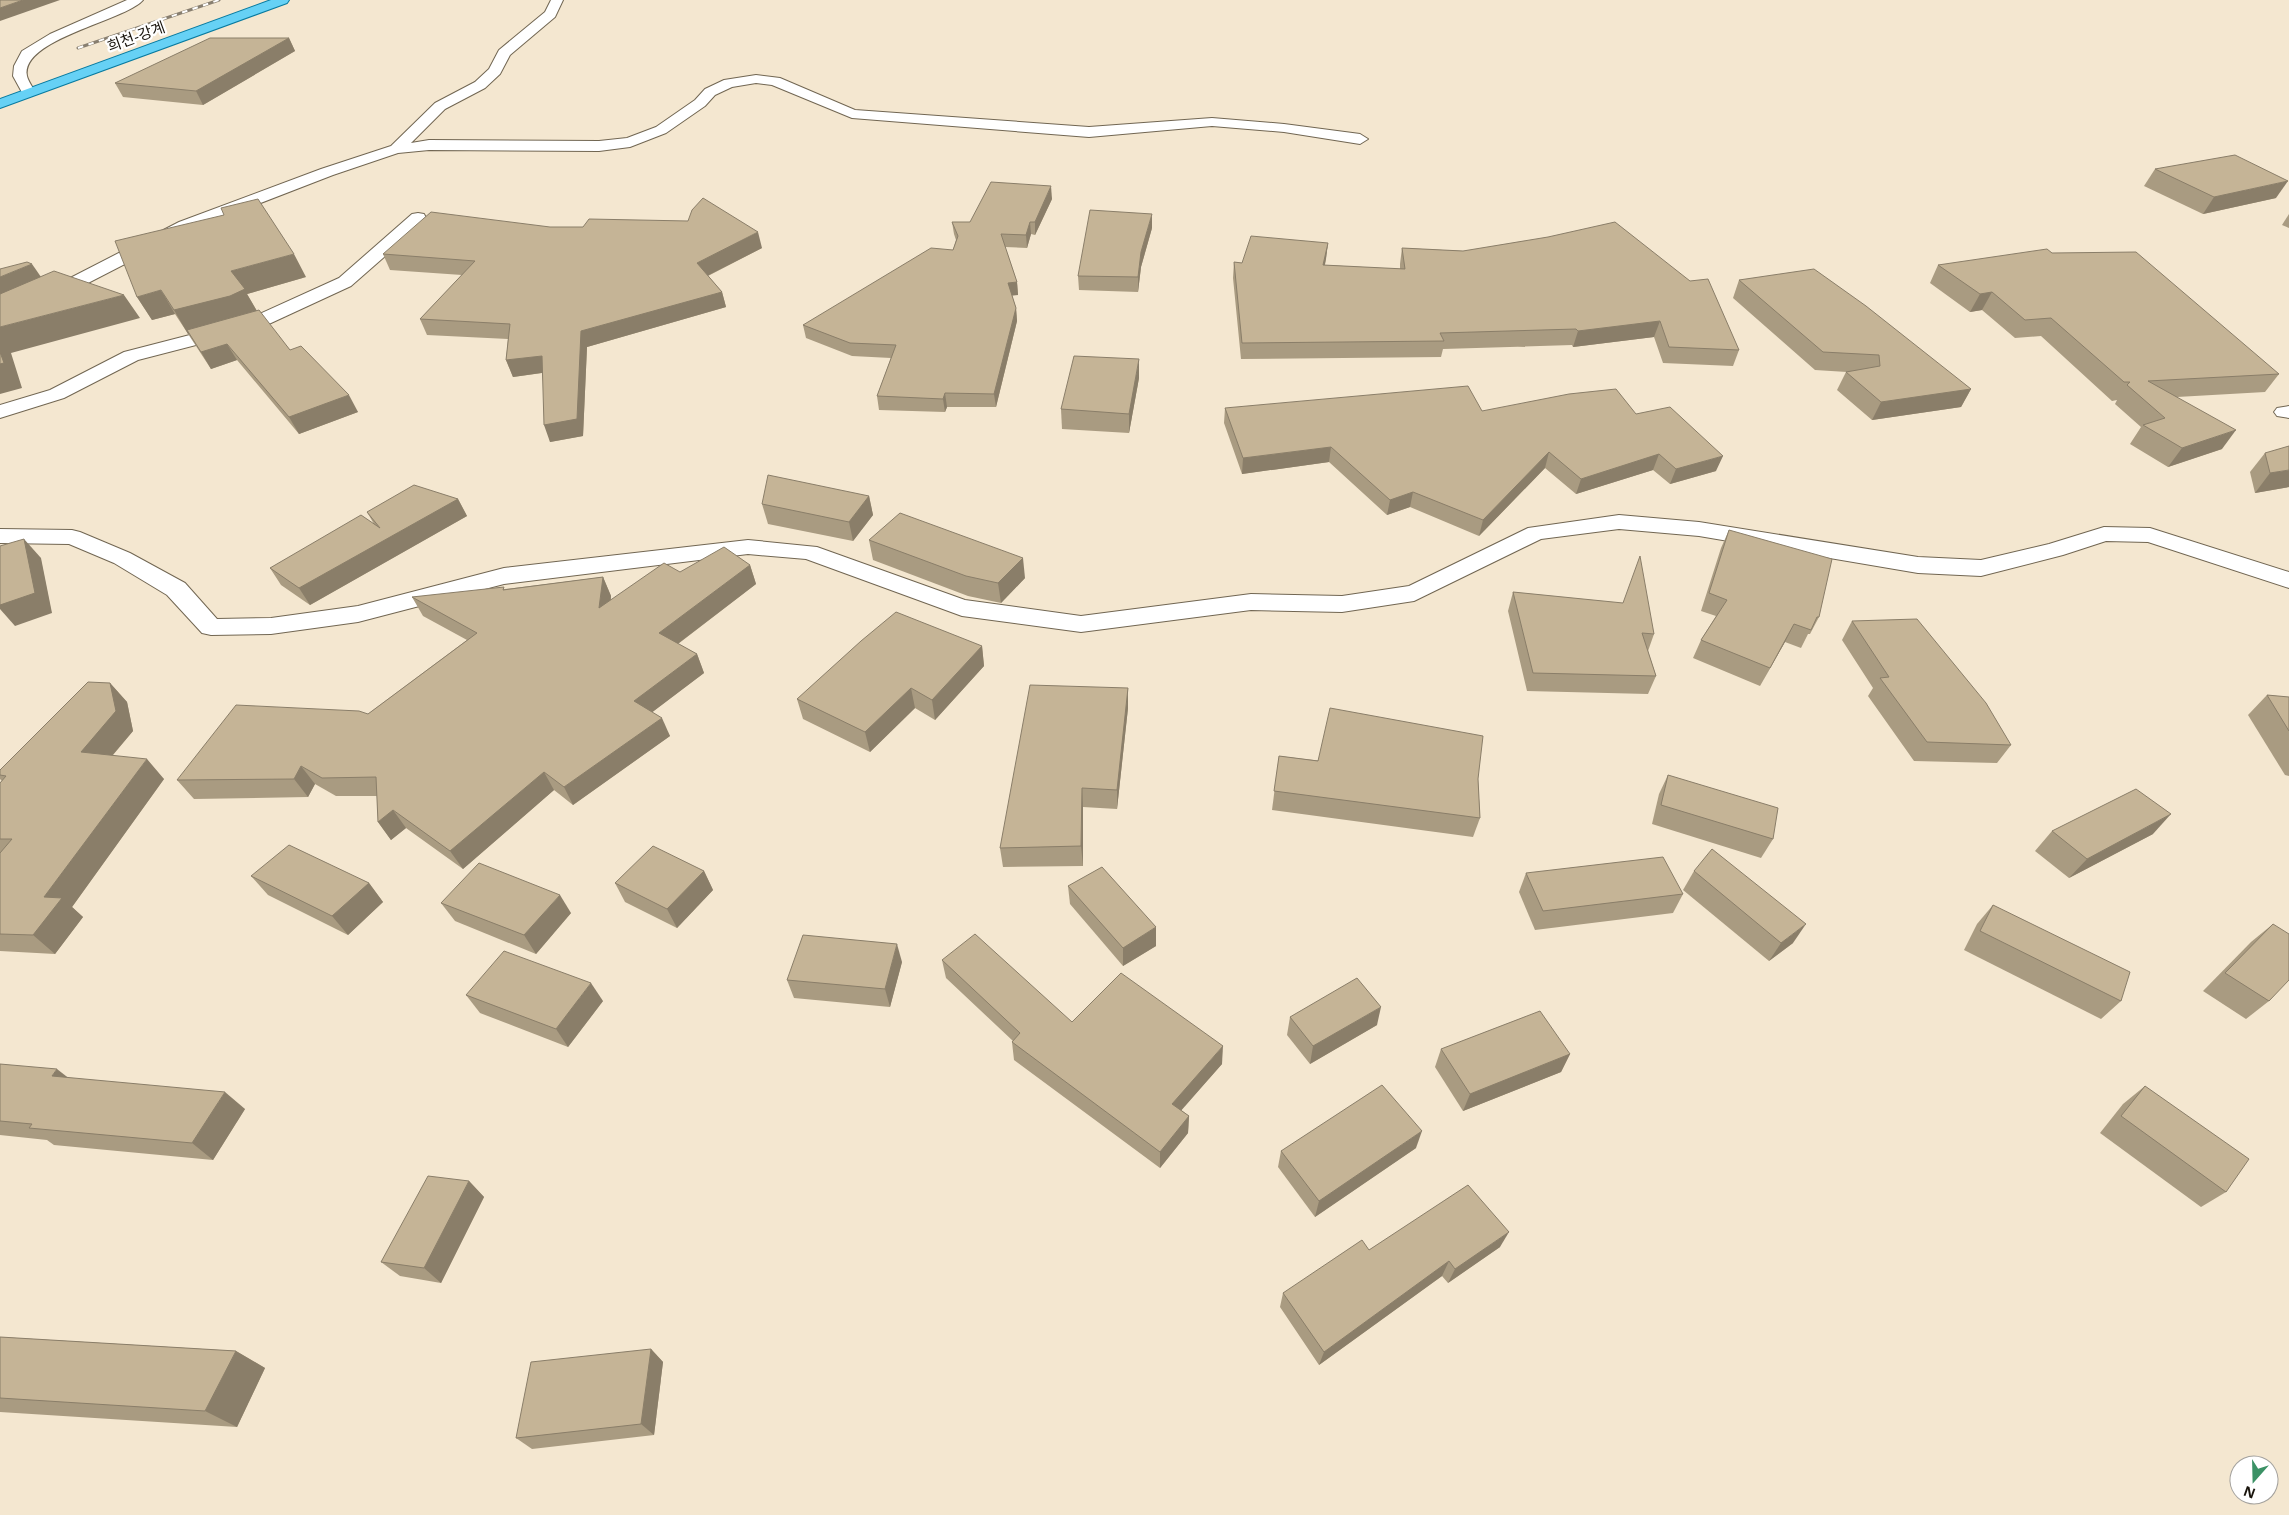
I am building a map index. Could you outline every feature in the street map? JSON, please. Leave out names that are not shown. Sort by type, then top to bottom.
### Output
[{"type":"main road","name":"희천-강계","points":[[0,104],[283,0]]},
{"type":"street","points":[[28,93],[20,76],[21,66],[26,54],[55,37],[137,0]]},
{"type":"street","points":[[396,149],[440,106],[480,85],[495,71],[504,53],[551,14],[557,0]]},
{"type":"street","points":[[0,317],[49,296],[185,226],[327,172],[396,149],[429,145],[584,146],[630,142],[661,130],[700,103],[710,92],[729,83],[756,79],[775,81],[852,114],[1089,132],[1212,122],[1284,128],[1360,139]]},
{"type":"street","points":[[0,412],[57,394],[131,356],[251,325],[336,286],[344,282],[418,218]]},
{"type":"street","points":[[0,536],[72,537],[122,558],[176,590],[212,627],[271,626],[358,614],[504,576],[748,547],[809,552],[962,608],[1081,624],[1251,602],[1342,604],[1414,593],[1536,533],[1619,522],[1699,529],[1918,565],[1981,568],[2055,550],[2104,534],[2150,535],[2289,580]]},
{"type":"building","points":[[0,0],[23,0],[0,8]]},
{"type":"building","points":[[210,38],[289,38],[196,91],[115,83]]},
{"type":"building","points":[[2235,155],[2288,181],[2214,197],[2155,169]]},
{"type":"building","points":[[991,182],[1051,186],[1035,222],[1030,222],[1026,235],[1001,234],[1017,282],[1008,283],[1016,308],[994,394],[945,393],[943,399],[877,396],[896,345],[850,343],[803,325],[931,248],[953,250],[958,236],[952,222],[970,222]]},
{"type":"building","points":[[703,198],[758,232],[697,263],[722,292],[581,331],[577,419],[544,425],[542,356],[506,360],[510,324],[420,319],[475,261],[383,254],[431,212],[550,227],[583,227],[589,219],[688,221],[692,210]]},
{"type":"building","points":[[258,199],[294,254],[231,271],[245,289],[230,296],[174,310],[161,290],[137,297],[115,241],[224,215],[221,208]]},
{"type":"building","points":[[1090,210],[1152,214],[1141,252],[1138,277],[1078,276]]},
{"type":"building","points":[[1615,222],[1690,281],[1708,279],[1739,350],[1669,347],[1660,321],[1578,331],[1576,329],[1440,333],[1444,341],[1242,343],[1234,262],[1242,263],[1251,236],[1328,243],[1323,265],[1405,269],[1402,248],[1463,251],[1548,237]]},
{"type":"building","points":[[2047,249],[2052,253],[2136,252],[2279,374],[2148,381],[2236,430],[2182,448],[2143,425],[2165,418],[2127,385],[2130,382],[2124,382],[2051,318],[2025,320],[1992,292],[1980,294],[1938,265]]},
{"type":"building","points":[[27,262],[32,264],[0,277],[0,269]]},
{"type":"building","points":[[1814,269],[1866,306],[1971,389],[1881,402],[1846,372],[1880,366],[1879,355],[1823,352],[1739,280]]},
{"type":"building","points":[[54,271],[124,295],[0,327],[0,294]]},
{"type":"building","points":[[259,310],[290,350],[301,346],[349,395],[289,417],[227,344],[201,352],[187,330]]},
{"type":"building","points":[[0,352],[4,363],[0,364]]},
{"type":"building","points":[[1074,356],[1139,359],[1129,414],[1061,409]]},
{"type":"building","points":[[1468,386],[1482,411],[1569,394],[1616,389],[1636,414],[1670,407],[1723,456],[1676,469],[1659,454],[1581,479],[1549,452],[1483,520],[1413,492],[1390,500],[1331,447],[1243,458],[1225,408]]},
{"type":"building","points":[[2289,446],[2289,470],[2270,473],[2265,453]]},
{"type":"building","points":[[768,475],[869,496],[849,522],[762,504]]},
{"type":"building","points":[[414,485],[458,499],[299,588],[270,568],[361,515],[380,528],[367,512]]},
{"type":"building","points":[[900,513],[1023,558],[998,583],[966,576],[869,540]]},
{"type":"building","points":[[1729,530],[1832,559],[1819,617],[1817,617],[1811,630],[1794,624],[1770,668],[1701,640],[1727,600],[1709,593]]},
{"type":"building","points":[[24,539],[35,593],[0,605],[0,546]]},
{"type":"building","points":[[724,547],[750,565],[659,633],[697,654],[634,701],[662,718],[564,787],[544,772],[450,851],[393,810],[378,822],[376,777],[322,778],[301,766],[294,779],[177,780],[236,705],[359,711],[368,714],[477,633],[412,597],[504,587],[503,590],[603,577],[599,608],[664,563],[680,572]]},
{"type":"building","points":[[1640,556],[1654,634],[1642,633],[1656,676],[1533,673],[1513,592],[1623,603]]},
{"type":"building","points":[[896,612],[982,646],[932,700],[911,688],[865,732],[797,699],[861,641]]},
{"type":"building","points":[[1917,619],[1986,703],[2011,745],[1927,742],[1880,678],[1889,677],[1852,621]]},
{"type":"building","points":[[88,682],[110,683],[116,711],[81,752],[147,759],[44,897],[62,898],[33,935],[0,934],[0,853],[12,839],[0,839],[0,783],[6,776],[0,775],[0,770]]},
{"type":"building","points":[[1030,685],[1128,688],[1117,790],[1082,788],[1081,846],[1000,848]]},
{"type":"building","points":[[2267,695],[2289,697],[2289,731]]},
{"type":"building","points":[[1330,708],[1483,736],[1478,779],[1480,818],[1274,791],[1279,756],[1318,761]]},
{"type":"building","points":[[1668,775],[1778,808],[1773,839],[1661,805]]},
{"type":"building","points":[[2136,789],[2171,814],[2087,859],[2052,831]]},
{"type":"building","points":[[289,845],[369,883],[332,916],[251,876]]},
{"type":"building","points":[[653,846],[704,871],[667,909],[615,883]]},
{"type":"building","points":[[1712,849],[1806,924],[1781,943],[1694,871]]},
{"type":"building","points":[[1663,857],[1683,894],[1543,911],[1526,873]]},
{"type":"building","points":[[479,863],[560,895],[524,935],[441,903]]},
{"type":"building","points":[[1102,867],[1156,927],[1123,948],[1068,886]]},
{"type":"building","points":[[1993,905],[2130,972],[2121,1001],[1980,931]]},
{"type":"building","points":[[2273,924],[2289,934],[2289,980],[2269,1001],[2225,973]]},
{"type":"building","points":[[975,934],[1072,1022],[1121,973],[1223,1046],[1172,1104],[1189,1116],[1160,1152],[1012,1042],[1020,1033],[942,960]]},
{"type":"building","points":[[803,935],[897,944],[885,989],[787,980]]},
{"type":"building","points":[[504,951],[591,983],[556,1029],[466,995]]},
{"type":"building","points":[[1357,978],[1381,1007],[1313,1046],[1290,1017]]},
{"type":"building","points":[[1540,1011],[1570,1054],[1470,1094],[1441,1049]]},
{"type":"building","points":[[0,1064],[57,1069],[52,1076],[225,1092],[192,1143],[29,1128],[32,1124],[0,1121]]},
{"type":"building","points":[[1382,1085],[1422,1131],[1319,1201],[1281,1151]]},
{"type":"building","points":[[2145,1086],[2249,1159],[2226,1192],[2121,1116]]},
{"type":"building","points":[[428,1176],[469,1181],[424,1268],[381,1262]]},
{"type":"building","points":[[1468,1185],[1509,1232],[1455,1269],[1449,1261],[1324,1352],[1283,1293],[1362,1240],[1369,1250]]},
{"type":"building","points":[[0,1337],[236,1351],[205,1411],[0,1398]]},
{"type":"building","points":[[651,1349],[641,1424],[516,1438],[531,1362]]},
{"type":"railway","points":[[78,48],[219,0]]}]
